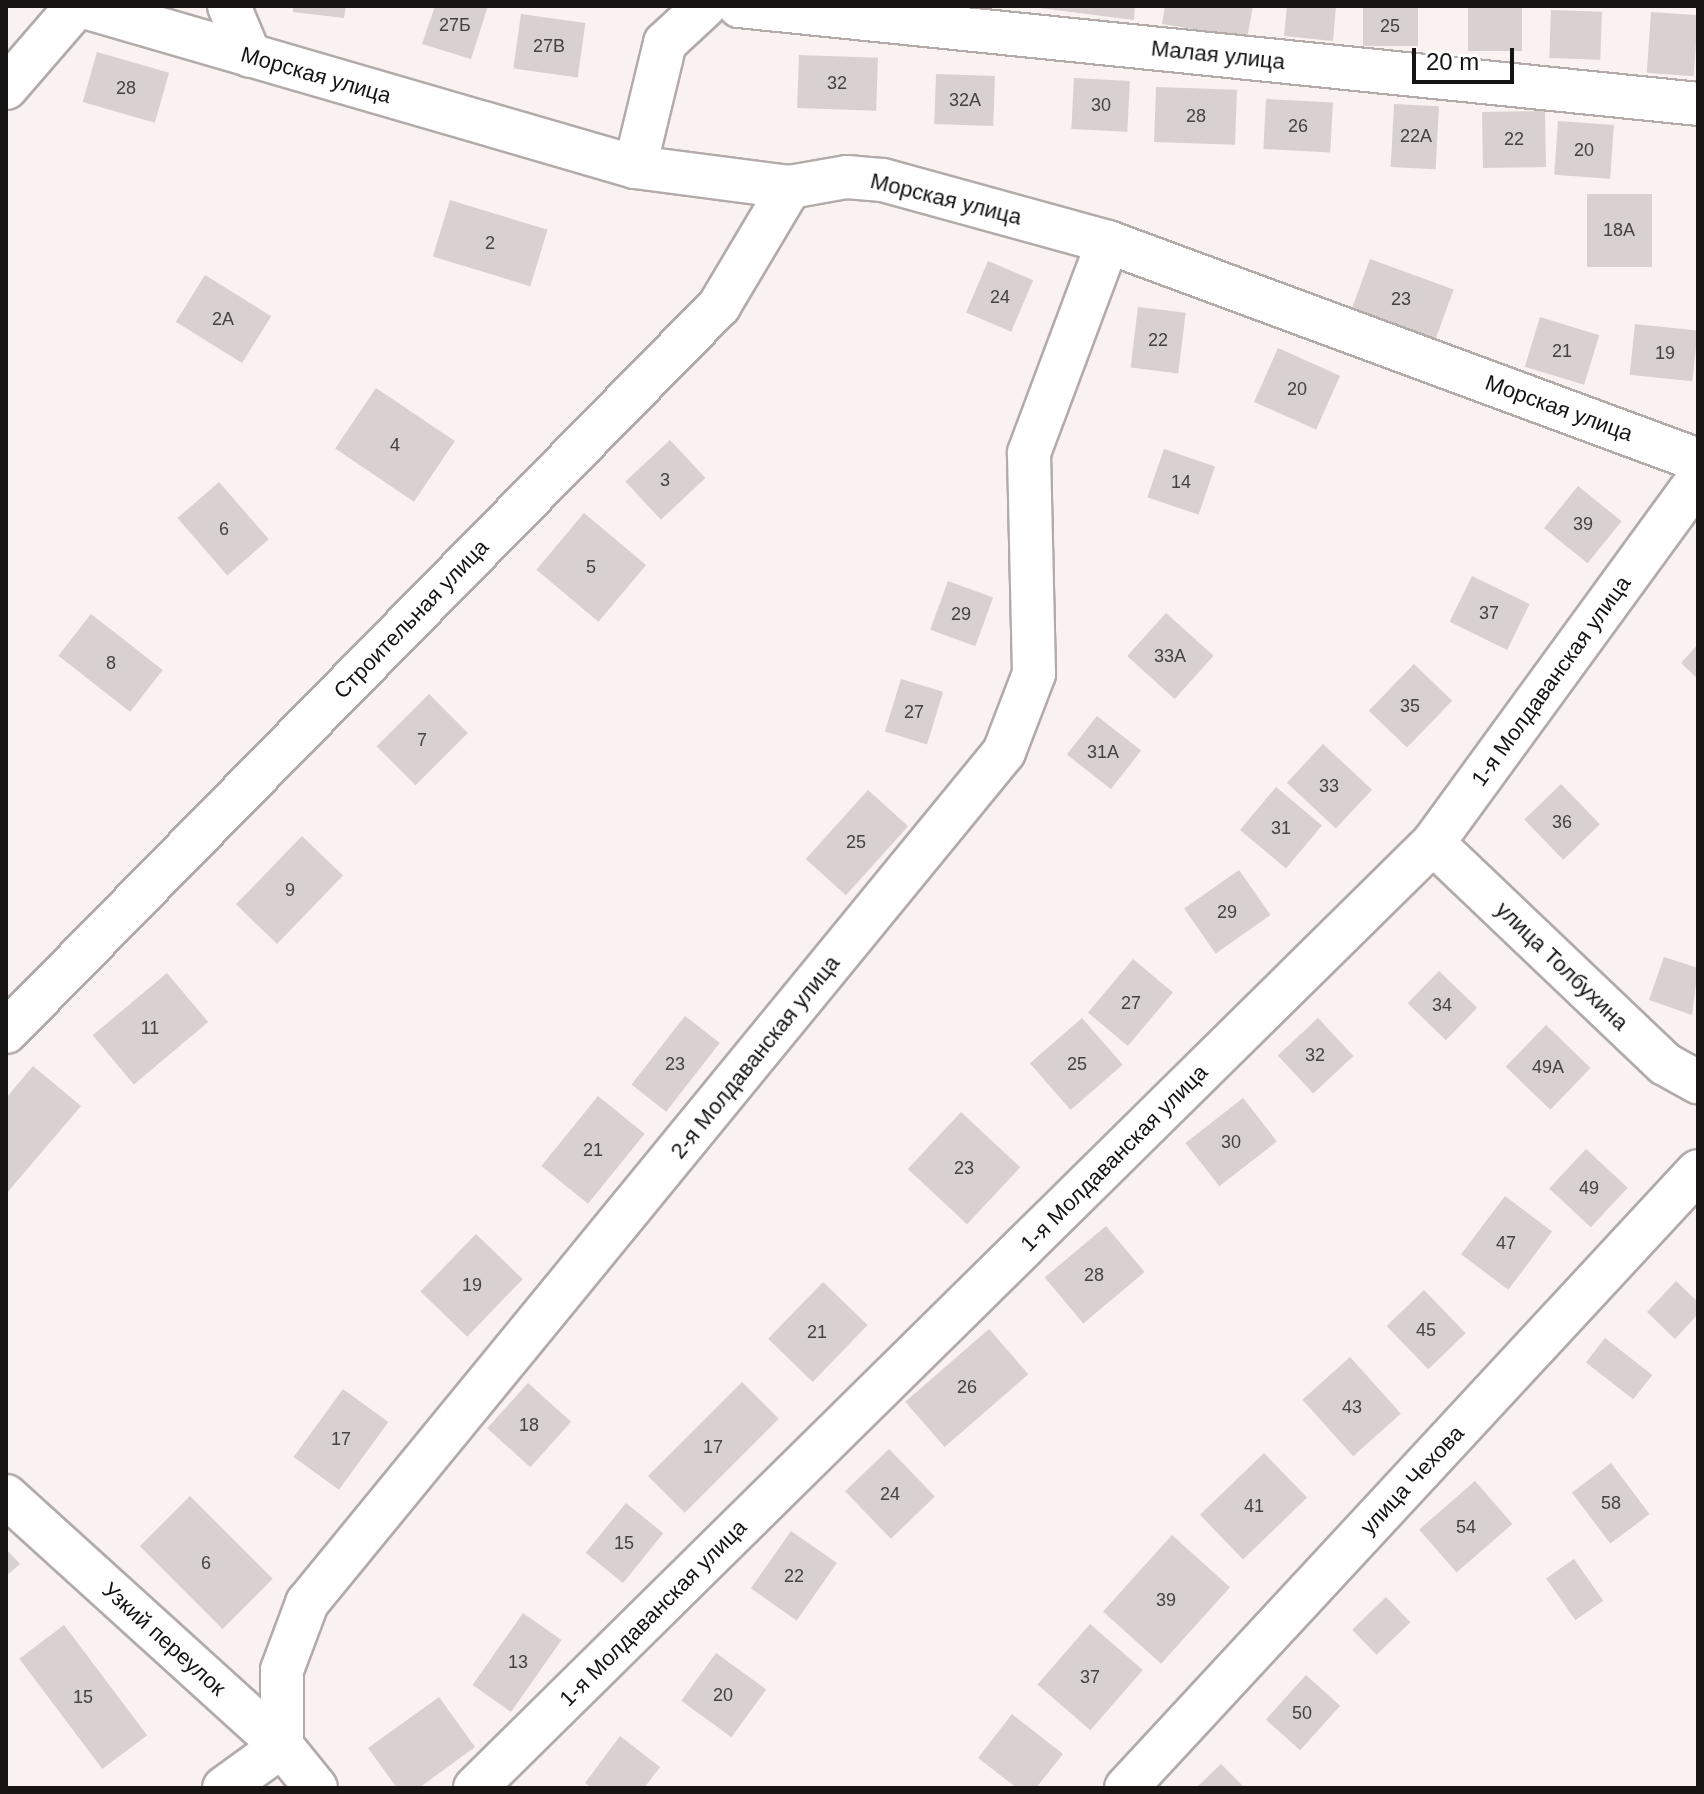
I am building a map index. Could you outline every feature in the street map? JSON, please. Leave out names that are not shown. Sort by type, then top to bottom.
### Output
[{"type":"street","name":"Морская улица","points":[[79,6],[635,167],[790,187],[847,177],[883,180],[1108,242],[1698,460]]},
{"type":"street","points":[[6,88],[79,6]]},
{"type":"street","points":[[229,6],[250,56]]},
{"type":"street","points":[[635,167],[665,43],[673,28],[705,6]]},
{"type":"street","name":"Малая улица","points":[[739,6],[1698,104]]},
{"type":"street","name":"Строительная улица","points":[[6,1032],[719,306],[790,187]]},
{"type":"street","name":"2-я Молдаванская улица","points":[[282,1746],[282,1670],[307,1603],[1004,752],[1034,674],[1029,453],[1108,242]]},
{"type":"street","name":"1-я Молдаванская улица","points":[[475,1788],[1433,843],[1698,480]]},
{"type":"street","name":"улица Толбухина","points":[[1433,843],[1665,1064],[1698,1082]]},
{"type":"street","name":"улица Чехова","points":[[1126,1788],[1698,1171]]},
{"type":"street","name":"Узкий переулок","points":[[6,1496],[282,1746],[316,1788]]},
{"type":"street","points":[[224,1788],[282,1746]]},
{"type":"building","points":[[293,6],[346,6],[344,18],[293,12]]},
{"type":"building","points":[[435,6],[488,6],[471,59],[422,44]]},
{"type":"building","points":[[1024,6],[1135,6],[1134,20]]},
{"type":"building","points":[[1165,6],[1253,6],[1247,38],[1162,24]]},
{"type":"building","points":[[1287,6],[1336,6],[1333,41],[1284,36]]},
{"type":"building","points":[[1363,6],[1418,6],[1418,46],[1363,46]]},
{"type":"building","points":[[1468,6],[1522,6],[1522,51],[1468,51]]},
{"type":"building","points":[[1551,10],[1602,12],[1600,60],[1549,58]]},
{"type":"building","points":[[1651,12],[1698,15],[1694,76],[1647,73]]},
{"type":"building","points":[[521,14],[585,23],[578,78],[513,68]]},
{"type":"building","points":[[97,52],[169,73],[155,123],[83,102]]},
{"type":"building","points":[[799,55],[878,58],[876,111],[797,108]]},
{"type":"building","points":[[936,74],[995,76],[993,126],[934,124]]},
{"type":"building","points":[[1074,78],[1130,81],[1127,132],[1071,129]]},
{"type":"building","points":[[1156,87],[1237,90],[1235,145],[1154,142]]},
{"type":"building","points":[[1266,99],[1333,103],[1330,152],[1263,149]]},
{"type":"building","points":[[1394,104],[1439,106],[1436,169],[1391,167]]},
{"type":"building","points":[[1545,111],[1546,167],[1483,168],[1482,112]]},
{"type":"building","points":[[1558,121],[1614,125],[1610,179],[1554,175]]},
{"type":"building","points":[[1587,194],[1652,194],[1652,267],[1587,267]]},
{"type":"building","points":[[450,200],[548,230],[530,286],[433,256]]},
{"type":"building","points":[[1370,259],[1454,289],[1436,339],[1352,309]]},
{"type":"building","points":[[988,261],[1033,280],[1011,332],[966,313]]},
{"type":"building","points":[[205,275],[271,316],[242,363],[176,322]]},
{"type":"building","points":[[1138,307],[1186,313],[1178,373],[1131,368]]},
{"type":"building","points":[[1540,317],[1599,335],[1584,385],[1525,367]]},
{"type":"building","points":[[1635,324],[1698,331],[1692,381],[1630,375]]},
{"type":"building","points":[[1278,348],[1340,376],[1316,430],[1254,402]]},
{"type":"building","points":[[376,388],[455,441],[414,502],[335,449]]},
{"type":"building","points":[[670,440],[705,478],[661,520],[625,482]]},
{"type":"building","points":[[1164,449],[1215,467],[1198,515],[1147,497]]},
{"type":"building","points":[[219,482],[269,539],[227,575],[177,518]]},
{"type":"building","points":[[1578,486],[1622,521],[1588,563],[1544,528]]},
{"type":"building","points":[[584,513],[646,565],[598,622],[536,570]]},
{"type":"building","points":[[1472,576],[1530,604],[1507,650],[1450,622]]},
{"type":"building","points":[[948,581],[993,597],[975,646],[930,630]]},
{"type":"building","points":[[1166,613],[1214,656],[1175,699],[1127,656]]},
{"type":"building","points":[[91,614],[163,670],[130,712],[58,656]]},
{"type":"building","points":[[1698,644],[1698,679],[1681,663]]},
{"type":"building","points":[[1414,664],[1452,701],[1407,748],[1369,711]]},
{"type":"building","points":[[901,679],[943,692],[927,744],[885,732]]},
{"type":"building","points":[[429,694],[468,733],[416,785],[377,746]]},
{"type":"building","points":[[1097,716],[1141,750],[1111,789],[1067,755]]},
{"type":"building","points":[[1323,744],[1372,790],[1336,828],[1287,783]]},
{"type":"building","points":[[1561,784],[1600,824],[1563,860],[1524,819]]},
{"type":"building","points":[[1276,787],[1322,826],[1286,868],[1240,830]]},
{"type":"building","points":[[868,790],[908,826],[846,895],[806,859]]},
{"type":"building","points":[[302,836],[343,876],[277,944],[236,904]]},
{"type":"building","points":[[1239,870],[1271,915],[1216,953],[1184,908]]},
{"type":"building","points":[[1664,957],[1698,968],[1692,1015],[1649,1000]]},
{"type":"building","points":[[1133,959],[1173,992],[1128,1046],[1088,1013]]},
{"type":"building","points":[[1439,971],[1477,1008],[1446,1040],[1408,1003]]},
{"type":"building","points":[[167,973],[208,1022],[134,1084],[93,1035]]},
{"type":"building","points":[[685,1016],[720,1043],[666,1112],[631,1085]]},
{"type":"building","points":[[1082,1018],[1123,1065],[1071,1110],[1030,1063]]},
{"type":"building","points":[[1318,1018],[1353,1056],[1313,1094],[1278,1056]]},
{"type":"building","points":[[1546,1025],[1591,1068],[1550,1110],[1506,1067]]},
{"type":"building","points":[[33,1066],[81,1106],[6,1194],[6,1098]]},
{"type":"building","points":[[598,1096],[645,1134],[588,1204],[541,1166]]},
{"type":"building","points":[[1243,1098],[1277,1141],[1219,1186],[1185,1143]]},
{"type":"building","points":[[961,1112],[1020,1167],[967,1224],[908,1169]]},
{"type":"building","points":[[1586,1149],[1628,1188],[1591,1227],[1549,1188]]},
{"type":"building","points":[[1505,1196],[1552,1232],[1508,1290],[1461,1254]]},
{"type":"building","points":[[1106,1226],[1145,1272],[1083,1323],[1045,1277]]},
{"type":"building","points":[[476,1234],[523,1279],[467,1337],[420,1292]]},
{"type":"building","points":[[1676,1281],[1698,1302],[1698,1314],[1675,1339],[1647,1312]]},
{"type":"building","points":[[823,1282],[868,1325],[813,1382],[768,1339]]},
{"type":"building","points":[[1424,1290],[1466,1333],[1428,1369],[1387,1326]]},
{"type":"building","points":[[989,1329],[1028,1374],[945,1447],[905,1402]]},
{"type":"building","points":[[1605,1338],[1652,1375],[1633,1399],[1586,1362]]},
{"type":"building","points":[[1350,1357],[1401,1413],[1353,1456],[1302,1400]]},
{"type":"building","points":[[742,1382],[779,1419],[685,1513],[648,1476]]},
{"type":"building","points":[[528,1383],[571,1422],[530,1467],[487,1428]]},
{"type":"building","points":[[343,1389],[388,1422],[339,1490],[294,1457]]},
{"type":"building","points":[[889,1449],[935,1496],[891,1539],[845,1491]]},
{"type":"building","points":[[1264,1453],[1307,1498],[1243,1559],[1200,1515]]},
{"type":"building","points":[[1611,1463],[1650,1514],[1610,1544],[1572,1492]]},
{"type":"building","points":[[1475,1481],[1512,1524],[1457,1573],[1419,1530]]},
{"type":"building","points":[[190,1496],[273,1579],[223,1629],[140,1546]]},
{"type":"building","points":[[626,1503],[663,1533],[623,1583],[586,1553]]},
{"type":"building","points":[[791,1531],[837,1563],[797,1620],[751,1588]]},
{"type":"building","points":[[1172,1535],[1230,1587],[1161,1664],[1103,1612]]},
{"type":"building","points":[[6,1549],[20,1564],[6,1576]]},
{"type":"building","points":[[1574,1559],[1603,1601],[1575,1620],[1546,1579]]},
{"type":"building","points":[[1386,1597],[1410,1622],[1377,1655],[1352,1630]]},
{"type":"building","points":[[523,1613],[562,1640],[511,1712],[473,1685]]},
{"type":"building","points":[[1090,1624],[1143,1670],[1090,1730],[1038,1684]]},
{"type":"building","points":[[64,1625],[147,1735],[102,1769],[19,1659]]},
{"type":"building","points":[[716,1653],[766,1689],[731,1737],[681,1701]]},
{"type":"building","points":[[1306,1675],[1340,1706],[1300,1750],[1266,1720]]},
{"type":"building","points":[[439,1697],[475,1747],[419,1788],[397,1788],[368,1748]]},
{"type":"building","points":[[1012,1714],[1063,1754],[1036,1788],[1017,1788],[978,1758]]},
{"type":"building","points":[[620,1736],[660,1767],[644,1788],[592,1788],[585,1783]]},
{"type":"building","points":[[1221,1764],[1245,1788],[1196,1788]]}]
